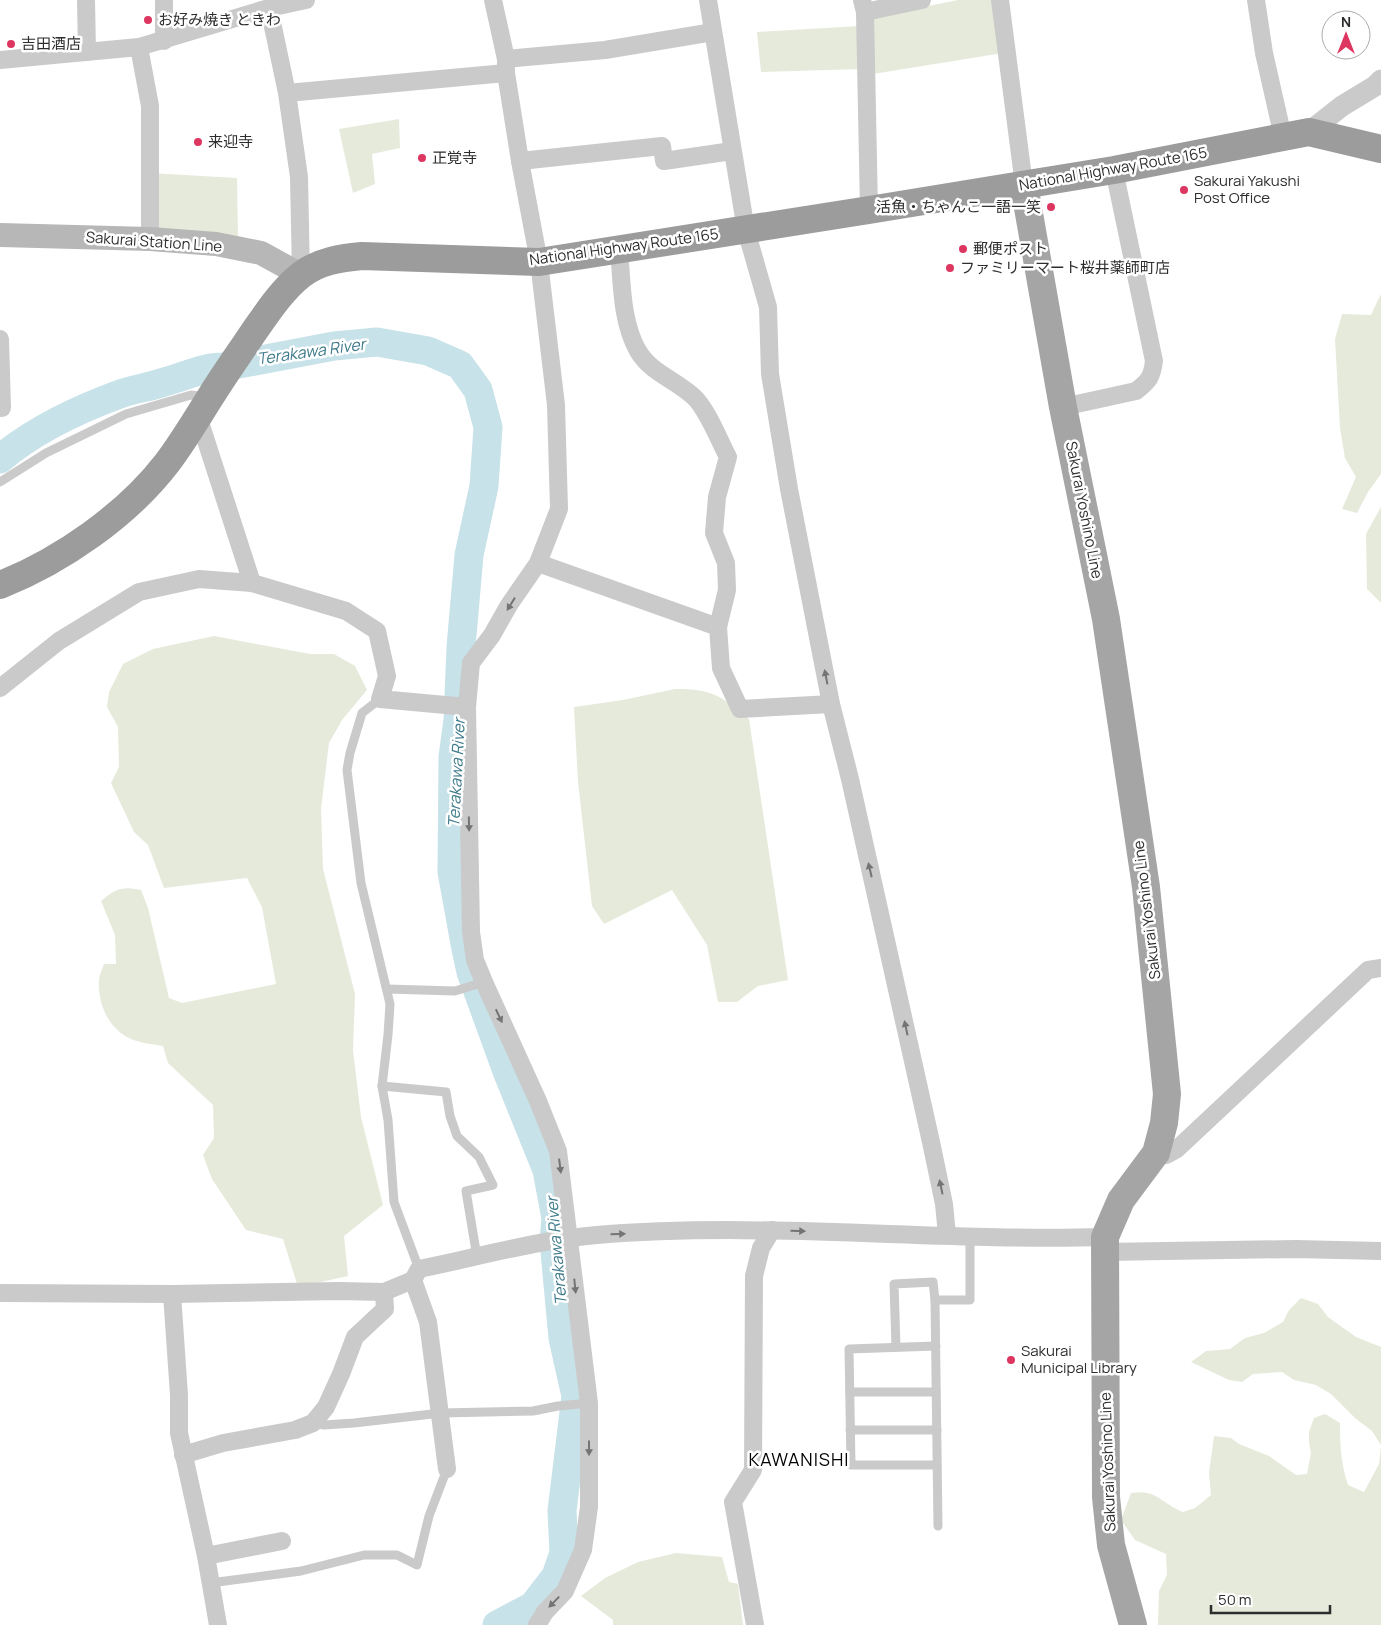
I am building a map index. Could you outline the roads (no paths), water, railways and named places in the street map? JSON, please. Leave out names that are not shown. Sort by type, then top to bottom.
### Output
[{"type":"highway","name":"National Highway Route 165","points":[[0,585],[63,553],[90,535],[144,489],[167,463],[258,326],[281,295],[301,274],[321,264],[341,258],[362,256],[539,262],[1114,170],[1296,135],[1381,149]]},
{"type":"main road","name":"Sakurai Yoshino Line","points":[[1024,185],[1063,407],[1106,619],[1146,887],[1167,1094],[1164,1124],[1156,1153],[1121,1200],[1104,1245],[1106,1497],[1111,1545],[1133,1625]]},
{"type":"main road","name":"Sakurai Station Line","points":[[0,236],[150,239],[216,244],[261,253],[301,274]]},
{"type":"street","points":[[86,0],[87,52]]},
{"type":"street","points":[[164,0],[164,40]]},
{"type":"street","points":[[0,60],[139,47],[269,8],[306,0]]},
{"type":"street","points":[[494,0],[520,161],[539,262],[556,405],[560,509],[538,563],[492,635],[471,663],[460,706],[471,932],[481,983],[538,1101],[558,1150],[566,1238],[586,1404],[589,1507],[583,1550],[565,1591],[545,1612],[536,1625]]},
{"type":"street","points":[[708,0],[746,230],[768,307],[770,374],[831,704],[854,796],[933,1151],[944,1204],[948,1235]]},
{"type":"street","points":[[870,210],[864,6],[922,0]]},
{"type":"street","points":[[1000,0],[1024,185]]},
{"type":"street","points":[[1256,0],[1264,53],[1296,135],[1375,86],[1381,80]]},
{"type":"street","points":[[269,8],[287,92],[299,177],[301,274]]},
{"type":"street","points":[[287,92],[506,66],[713,32]]},
{"type":"street","points":[[139,47],[150,106],[150,239]]},
{"type":"street","points":[[520,161],[662,146],[664,161],[732,151]]},
{"type":"street","points":[[1063,407],[1136,391],[1146,384],[1152,375],[1154,361],[1114,170]]},
{"type":"street","points":[[619,249],[628,324],[638,350],[650,367],[695,397],[728,457],[717,497],[714,533],[726,563],[727,590],[718,627],[721,668],[740,709],[831,704]]},
{"type":"street","points":[[0,339],[2,408]]},
{"type":"street","points":[[209,399],[252,583]]},
{"type":"street","points":[[538,563],[718,627]]},
{"type":"street","points":[[0,688],[59,641],[139,592],[199,579],[252,583],[346,611],[377,631],[387,676],[380,699],[460,706]]},
{"type":"street","points":[[1156,1153],[1166,1155],[1177,1149],[1368,970],[1381,968]]},
{"type":"street","points":[[0,1293],[384,1292],[416,1274],[477,1257],[566,1238],[709,1230],[1048,1238],[1104,1245],[1381,1251]]},
{"type":"street","points":[[755,1625],[733,1502],[753,1470],[754,1276],[761,1248],[772,1230]]},
{"type":"street","points":[[416,1274],[428,1322],[447,1469]]},
{"type":"street","points":[[183,1455],[223,1442],[295,1430],[313,1423],[326,1407],[355,1337],[385,1309],[384,1292]]},
{"type":"street","points":[[172,1294],[179,1395],[179,1433],[206,1556],[218,1625]]},
{"type":"street","points":[[206,1556],[282,1541]]},
{"type":"lane","points":[[0,482],[46,453],[126,414],[191,395],[209,399]]},
{"type":"lane","points":[[380,699],[362,712],[347,770],[361,883],[390,1004],[382,1086],[388,1120],[394,1202],[416,1274]]},
{"type":"lane","points":[[387,989],[455,991],[481,983]]},
{"type":"lane","points":[[382,1086],[446,1092],[450,1116],[457,1136],[479,1157],[493,1186],[466,1191],[477,1257]]},
{"type":"lane","points":[[935,1300],[970,1300],[970,1236]]},
{"type":"lane","points":[[896,1347],[894,1284],[933,1282],[936,1346],[938,1526]]},
{"type":"lane","points":[[936,1346],[850,1349],[850,1465],[937,1465]]},
{"type":"lane","points":[[850,1392],[936,1392]]},
{"type":"lane","points":[[313,1423],[324,1425],[354,1423],[440,1413],[533,1411],[558,1406],[586,1404]]},
{"type":"lane","points":[[850,1430],[937,1430]]},
{"type":"lane","points":[[210,1582],[301,1571],[364,1556],[397,1555],[417,1565],[429,1516],[447,1469]]},
{"type":"waterway","name":"Terakawa River","points":[[0,459],[42,430],[120,394],[215,367],[334,346],[377,342],[428,351],[460,365],[478,390],[488,427],[484,486],[469,555],[461,647],[458,720],[453,757],[452,872],[471,972],[507,1071],[547,1170],[556,1218],[554,1241],[563,1338],[576,1396],[562,1511],[564,1553],[556,1576],[533,1606],[497,1625]]},
{"type":"place","name":"お好み焼き ときわ","points":[[148,20]]},
{"type":"place","name":"吉田酒店","points":[[11,44]]},
{"type":"place","name":"来迎寺","points":[[198,142]]},
{"type":"place","name":"正覚寺","points":[[422,158]]},
{"type":"place","name":"Sakurai Yakushi Post Office","points":[[1184,190]]},
{"type":"place","name":"活魚・ちゃんこ一語一笑","points":[[1051,207]]},
{"type":"place","name":"郵便ポスト","points":[[963,249]]},
{"type":"place","name":"ファミリーマート桜井薬師町店","points":[[950,268]]},
{"type":"place","name":"Sakurai Municipal Library","points":[[1011,1360]]},
{"type":"district","name":"KAWANISHI","points":[[799,1460]]}]
